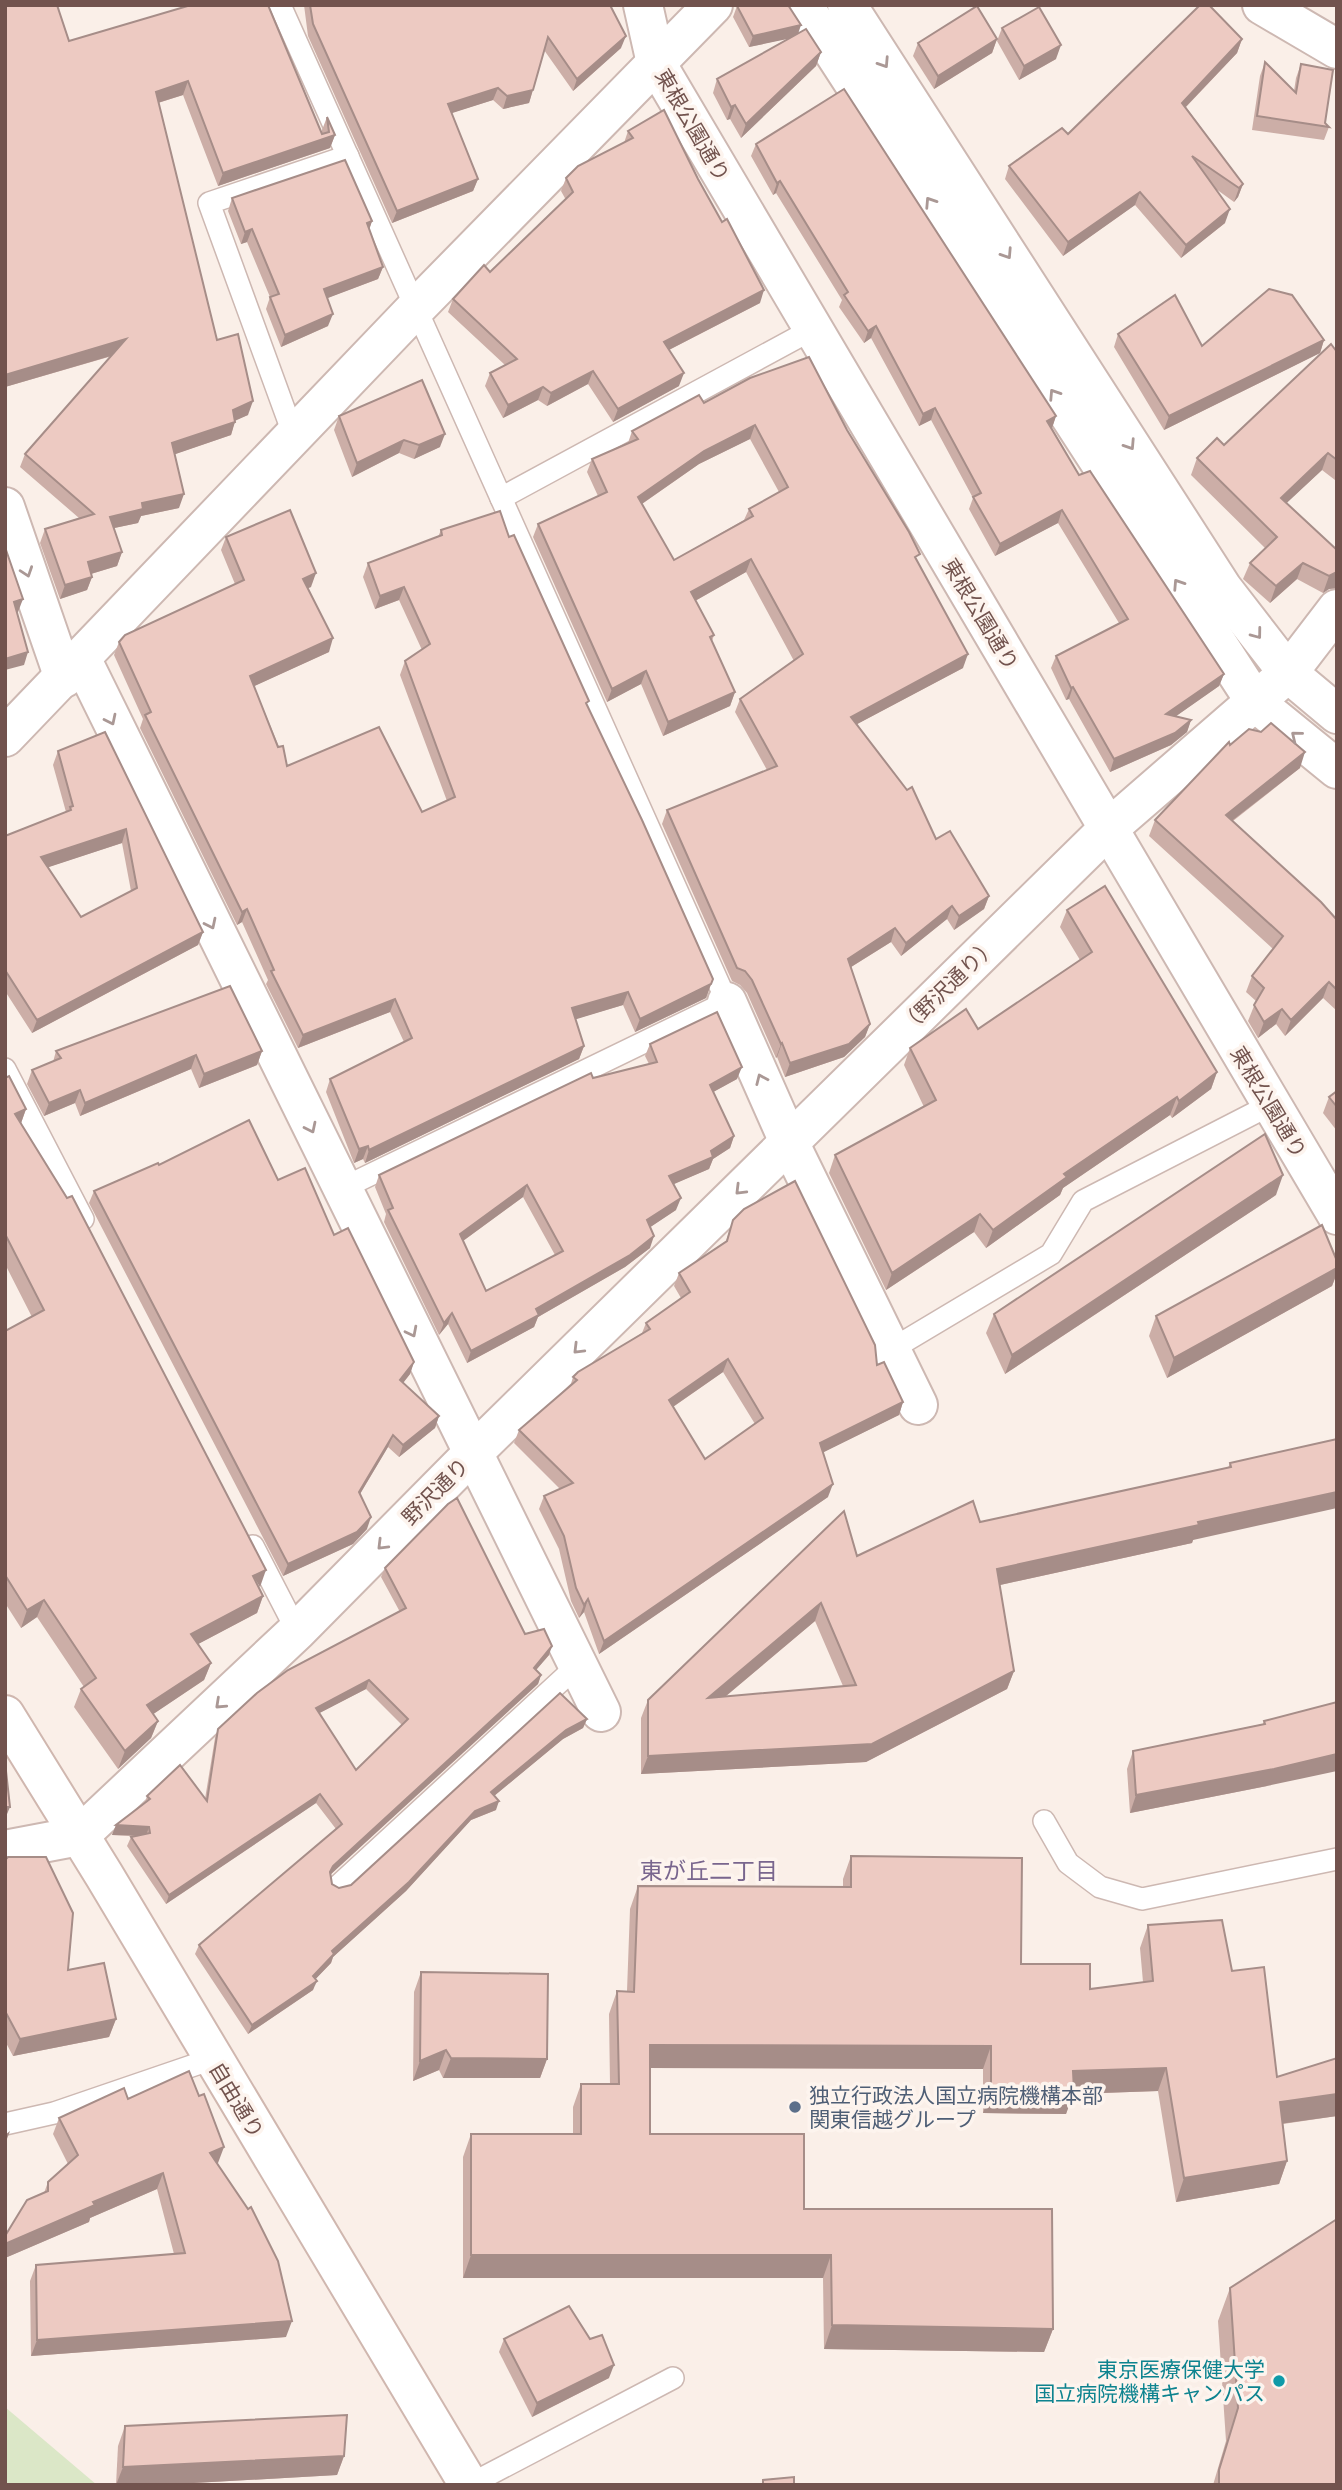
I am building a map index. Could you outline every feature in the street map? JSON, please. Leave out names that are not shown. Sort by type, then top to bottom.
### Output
[{"type":"street","name":"東根公園通り","points":[[643,5],[656,63],[1337,1215]]},
{"type":"street","points":[[5,737],[416,308],[713,5]]},
{"type":"street","points":[[803,5],[1256,703],[1337,769]]},
{"type":"street","points":[[847,5],[1223,589],[1287,673],[1337,714]]},
{"type":"street","points":[[1262,5],[1337,49]]},
{"type":"street","points":[[5,507],[73,668],[341,1189],[601,1712]]},
{"type":"street","name":"（野沢通り）","points":[[789,1142],[1108,829],[1256,703],[1287,673],[1337,609]]},
{"type":"street","points":[[727,1002],[789,1142],[918,1405]]},
{"type":"street","name":"野沢通り","points":[[79,1836],[297,1631],[474,1452],[789,1142]]},
{"type":"street","name":"自由通り","points":[[5,1715],[469,2485]]},
{"type":"street","points":[[5,1850],[79,1836]]},
{"type":"lane","points":[[280,5],[727,1002],[341,1189]]},
{"type":"lane","points":[[294,436],[209,203],[348,156]]},
{"type":"lane","points":[[501,498],[813,328]]},
{"type":"lane","points":[[5,1069],[94,1240]]},
{"type":"lane","points":[[892,1349],[1051,1254],[1083,1201],[1270,1105]]},
{"type":"lane","points":[[246,1534],[297,1631]]},
{"type":"lane","points":[[339,1885],[579,1665]]},
{"type":"lane","points":[[1044,1821],[1068,1863],[1100,1888],[1142,1899],[1337,1859]]},
{"type":"lane","points":[[5,2124],[54,2113],[212,2059]]},
{"type":"lane","points":[[469,2485],[673,2378]]},
{"type":"green space","points":[[5,2407],[97,2485],[5,2485]]},
{"type":"building","points":[[5,5],[57,5],[69,41],[191,5],[268,5],[322,134],[329,132],[327,117],[335,135],[223,173],[188,81],[156,92],[217,340],[238,334],[253,401],[233,410],[235,422],[172,443],[184,494],[142,503],[143,509],[110,517],[122,552],[88,562],[92,577],[65,585],[45,529],[94,514],[25,454],[126,339],[5,375]]},
{"type":"building","points":[[310,5],[610,5],[626,36],[577,79],[548,37],[533,90],[507,96],[498,88],[448,104],[478,179],[397,211],[313,24]]},
{"type":"building","points":[[738,5],[788,5],[801,25],[753,36]]},
{"type":"building","points":[[1200,5],[1209,5],[1242,39],[1182,103],[1243,184],[1239,188],[1192,156],[1230,209],[1186,245],[1140,192],[1068,242],[1009,166],[1062,128],[1068,134]]},
{"type":"building","points":[[977,6],[997,39],[938,76],[918,43]]},
{"type":"building","points":[[1039,7],[1061,45],[1024,66],[1002,28]]},
{"type":"building","points":[[806,29],[821,52],[746,124],[735,105],[731,107],[717,79]]},
{"type":"building","points":[[1265,62],[1296,93],[1301,64],[1333,70],[1325,123],[1329,127],[1257,116]]},
{"type":"building","points":[[844,89],[1056,416],[1047,421],[1079,475],[1090,471],[1224,674],[1166,714],[1191,720],[1175,733],[1114,759],[1073,687],[1071,688],[1056,656],[1128,619],[1062,510],[1000,544],[973,497],[981,493],[935,408],[923,414],[876,326],[868,331],[844,295],[848,292],[780,181],[777,183],[756,144]]},
{"type":"building","points":[[664,110],[698,179],[722,222],[727,219],[764,290],[664,342],[684,373],[618,409],[593,371],[551,393],[543,387],[508,405],[490,373],[517,359],[453,299],[484,265],[490,272],[573,192],[566,178],[578,166],[633,138],[628,131]]},
{"type":"building","points":[[345,160],[372,221],[367,223],[383,267],[324,289],[333,314],[285,335],[270,297],[279,294],[252,229],[245,232],[232,198]]},
{"type":"building","points":[[1269,289],[1292,295],[1324,340],[1169,416],[1118,334],[1175,295],[1202,346]]},
{"type":"building","points":[[1331,344],[1337,352],[1337,460],[1328,453],[1281,498],[1337,550],[1337,572],[1329,576],[1303,563],[1276,586],[1250,563],[1277,537],[1197,458],[1217,438],[1224,445]]},
{"type":"building","points":[[809,357],[847,430],[909,532],[920,554],[915,557],[968,654],[851,717],[907,790],[912,787],[936,839],[950,831],[989,896],[959,916],[952,906],[906,943],[895,928],[848,959],[870,1024],[849,1044],[790,1063],[752,980],[745,971],[737,968],[667,810],[777,766],[740,699],[803,654],[751,559],[691,592],[714,635],[710,637],[735,692],[668,722],[646,671],[612,689],[538,524],[607,492],[592,459],[638,439],[632,431],[699,395],[704,403],[750,378]],"holes":[[[755,425],[788,487],[749,509],[753,516],[674,560],[638,497],[704,451]]]},
{"type":"building","points":[[422,380],[445,434],[419,445],[404,440],[357,463],[339,416]]},
{"type":"building","points":[[290,510],[316,573],[303,579],[333,638],[250,676],[278,747],[283,746],[287,766],[379,727],[422,812],[455,797],[405,661],[430,644],[404,587],[380,596],[368,563],[442,535],[441,530],[500,511],[509,537],[514,535],[589,701],[586,703],[713,979],[711,984],[640,1019],[628,992],[572,1008],[584,1046],[369,1150],[368,1146],[359,1149],[330,1079],[412,1038],[395,999],[303,1035],[271,971],[274,970],[247,909],[242,912],[145,715],[151,712],[119,642],[125,635],[244,580],[226,537]]},
{"type":"building","points":[[5,547],[23,599],[14,602],[28,652],[5,659]]},
{"type":"building","points":[[1271,723],[1305,752],[1226,815],[1337,920],[1337,990],[1329,982],[1291,1020],[1282,1009],[1264,1022],[1254,1005],[1264,988],[1252,976],[1283,936],[1155,820],[1229,742],[1230,745],[1249,729],[1261,732]]},
{"type":"building","points":[[105,732],[203,932],[37,1020],[5,970],[5,836],[71,810],[70,807],[73,806],[58,751]],"holes":[[[126,829],[137,888],[81,917],[41,857]]]},
{"type":"building","points":[[1105,886],[1217,1072],[1179,1101],[1177,1097],[1064,1174],[1067,1177],[993,1230],[980,1214],[892,1273],[835,1155],[936,1100],[910,1048],[966,1009],[978,1029],[1092,952],[1067,910]]},
{"type":"building","points":[[230,986],[262,1051],[204,1074],[196,1055],[85,1103],[80,1090],[49,1103],[32,1070],[61,1058],[56,1051]]},
{"type":"building","points":[[717,1012],[742,1067],[710,1085],[734,1136],[711,1151],[713,1157],[669,1176],[681,1198],[647,1220],[654,1236],[630,1255],[536,1309],[539,1315],[471,1351],[452,1313],[444,1323],[388,1210],[393,1208],[379,1175],[591,1073],[593,1078],[657,1062],[650,1044]],"holes":[[[527,1185],[563,1251],[486,1291],[460,1234]]]},
{"type":"building","points":[[9,1076],[26,1109],[15,1114],[67,1198],[72,1196],[266,1570],[253,1576],[263,1596],[191,1634],[211,1663],[147,1705],[158,1721],[125,1751],[81,1689],[96,1678],[44,1600],[27,1610],[5,1575],[5,1331],[44,1310],[5,1234],[5,1078]]},
{"type":"building","points":[[1337,1091],[1337,1107],[1329,1097]]},
{"type":"building","points":[[249,1120],[278,1180],[305,1168],[334,1235],[348,1228],[414,1362],[400,1380],[439,1416],[403,1445],[393,1435],[359,1492],[371,1517],[357,1532],[288,1564],[94,1191],[158,1163],[159,1165]]},
{"type":"building","points":[[1265,1134],[1283,1175],[1012,1355],[994,1314]]},
{"type":"building","points":[[795,1181],[875,1345],[877,1365],[884,1362],[903,1402],[820,1443],[833,1484],[604,1641],[588,1599],[584,1605],[576,1588],[564,1536],[544,1496],[573,1483],[519,1430],[577,1380],[573,1377],[578,1372],[650,1329],[646,1323],[690,1292],[679,1273],[727,1241],[733,1220],[744,1209]],"holes":[[[728,1359],[763,1418],[705,1459],[669,1400]]]},
{"type":"building","points":[[1322,1225],[1337,1261],[1337,1268],[1174,1358],[1156,1316]]},
{"type":"building","points":[[1337,1439],[1337,1492],[997,1569],[1014,1671],[872,1744],[648,1756],[648,1700],[844,1511],[857,1556],[973,1501],[980,1522],[1231,1467],[1230,1463]],"holes":[[[821,1603],[856,1685],[708,1698]]]},
{"type":"building","points":[[457,1498],[525,1634],[544,1629],[552,1646],[534,1668],[541,1675],[333,1866],[330,1872],[332,1884],[339,1888],[351,1885],[560,1693],[587,1719],[566,1730],[491,1792],[499,1801],[475,1811],[409,1882],[332,1951],[334,1954],[313,1976],[317,1981],[252,2025],[199,1945],[342,1824],[320,1794],[169,1895],[131,1837],[150,1833],[149,1827],[116,1825],[150,1799],[147,1796],[180,1765],[207,1801],[218,1729],[257,1693],[288,1670],[406,1608],[385,1568]],"holes":[[[369,1680],[408,1719],[356,1770],[316,1708]]]},
{"type":"building","points":[[1337,1702],[1337,1754],[1274,1769],[1136,1795],[1133,1751],[1265,1724],[1264,1721]]},
{"type":"building","points":[[6,1771],[10,1807],[5,1807]]},
{"type":"building","points":[[851,1856],[1022,1858],[1021,1964],[1090,1964],[1090,1989],[1153,1981],[1148,1925],[1222,1920],[1232,1971],[1264,1967],[1277,2077],[1337,2058],[1337,2094],[1280,2102],[1287,2161],[1184,2178],[1166,2068],[1073,2071],[1074,2091],[991,2090],[991,2046],[650,2045],[650,2134],[804,2134],[804,2209],[1052,2209],[1053,2329],[832,2325],[831,2255],[471,2255],[471,2134],[581,2134],[581,2084],[619,2084],[617,1991],[634,1992],[638,1886],[851,1887]]},
{"type":"building","points":[[8,1857],[46,1857],[73,1913],[68,1970],[104,1963],[116,2019],[20,2039],[5,2011],[5,1860]]},
{"type":"building","points":[[421,1972],[548,1974],[547,2059],[451,2058],[446,2050],[420,2061]]},
{"type":"building","points":[[189,2071],[199,2096],[204,2094],[224,2147],[210,2153],[248,2209],[251,2207],[278,2261],[292,2321],[37,2340],[36,2265],[185,2253],[163,2173],[93,2202],[95,2205],[5,2244],[5,2236],[27,2200],[48,2191],[48,2182],[78,2155],[59,2118],[124,2088],[128,2099]]},
{"type":"building","name":"東京医療保健大学 国立病院機構キャンパス","points":[[1337,2219],[1337,2485],[1219,2485],[1219,2470],[1238,2408],[1230,2288]]},
{"type":"building","points":[[569,2306],[590,2339],[602,2335],[614,2365],[537,2403],[504,2339]]},
{"type":"building","points":[[347,2415],[344,2456],[123,2467],[125,2426]]},
{"type":"building","points":[[794,2477],[794,2485],[763,2485],[763,2480]]},
{"type":"place","name":"独立行政法人国立病院機構本部 関東信越グループ","points":[[795,2107]]},
{"type":"place","name":"東京医療保健大学 国立病院機構キャンパス","points":[[1279,2381]]},
{"type":"district","name":"東が丘二丁目","points":[[709,1870]]}]
